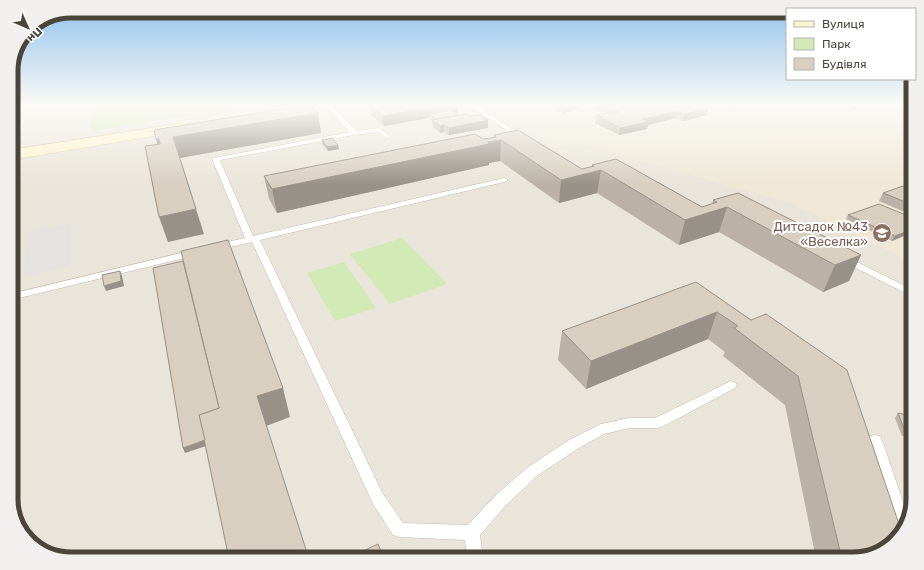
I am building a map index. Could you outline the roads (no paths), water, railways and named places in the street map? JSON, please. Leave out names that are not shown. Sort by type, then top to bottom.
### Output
[{"type":"street","points":[[18,154],[159,132]]},
{"type":"lane","points":[[366,132],[216,159],[252,239],[378,499],[399,530],[472,533]]},
{"type":"lane","points":[[381,132],[388,137]]},
{"type":"lane","points":[[512,132],[529,143]]},
{"type":"lane","points":[[18,295],[504,180]]},
{"type":"lane","points":[[835,254],[906,290]]},
{"type":"lane","points":[[474,552],[472,533],[500,501],[533,471],[574,444],[601,429],[629,423],[657,423],[731,385]]},
{"type":"lane","points":[[875,440],[901,520]]},
{"type":"place","name":"Дитсадок №43 «Веселка»","points":[[882,233]]}]
